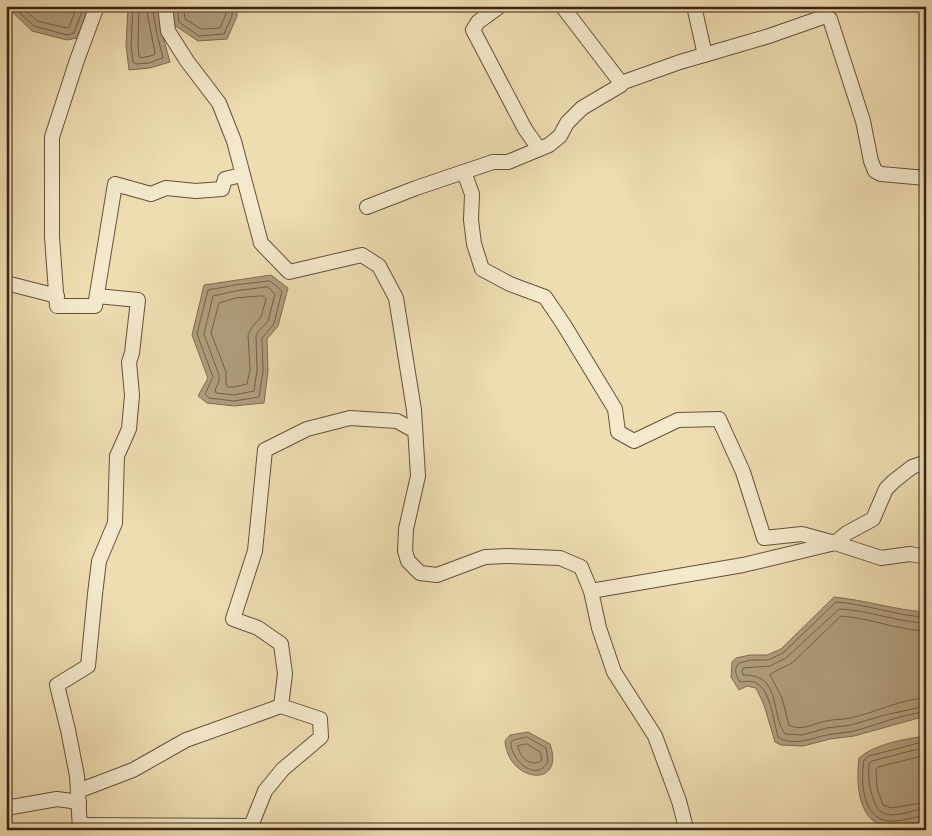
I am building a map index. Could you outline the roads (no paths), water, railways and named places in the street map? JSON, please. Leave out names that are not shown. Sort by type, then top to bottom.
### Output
[{"type":"street","points":[[97,6],[52,137],[52,229],[57,306],[95,306],[115,184],[151,194],[166,188],[196,191],[222,189],[225,179],[241,175]]},
{"type":"street","points":[[165,6],[168,31],[187,61],[218,103],[234,141],[241,175],[261,244],[289,272],[362,255],[379,266],[396,298],[414,410],[418,476],[406,529],[405,551],[408,561],[420,574],[436,575],[485,557],[560,558],[581,567],[591,591],[599,628],[614,672],[655,736],[679,801],[685,824],[682,830]]},
{"type":"street","points":[[500,6],[478,22],[473,30],[524,128],[539,149]]},
{"type":"street","points":[[562,6],[621,83]]},
{"type":"street","points":[[694,6],[705,55]]},
{"type":"street","points":[[366,207],[493,162],[508,162],[549,145],[560,136],[567,123],[582,108],[621,85],[621,83],[826,16],[829,17],[864,122],[871,161],[875,171],[882,174],[926,178]]},
{"type":"street","points":[[464,172],[472,194],[471,220],[474,244],[482,269],[510,284],[545,297],[615,409],[618,432],[634,441],[678,420],[720,419],[743,472],[764,538],[802,534],[881,558],[910,554],[926,557]]},
{"type":"street","points":[[6,283],[57,296]]},
{"type":"street","points":[[6,808],[78,796],[133,770],[186,740],[281,706],[320,719],[321,737],[283,769],[264,790],[254,828],[80,827],[78,796],[77,776],[57,685],[88,666],[94,594],[99,561],[115,523],[118,456],[129,429],[132,395],[129,362],[132,353],[138,300],[97,296]]},
{"type":"street","points":[[281,706],[285,674],[281,644],[258,628],[233,619],[255,551],[265,450],[308,429],[350,418],[397,421],[415,430]]},
{"type":"street","points":[[591,591],[743,565],[835,543],[847,533],[873,518],[886,489],[894,481],[912,467],[926,462]]},
{"type":"water","points":[[6,6],[89,6],[77,38],[67,40],[32,31]]},
{"type":"water","points":[[128,6],[157,6],[170,62],[150,68],[129,70],[126,46]]},
{"type":"water","points":[[172,6],[237,6],[237,16],[227,39],[198,41],[174,25]]},
{"type":"water","points":[[271,275],[288,288],[278,326],[267,339],[268,371],[264,403],[234,406],[207,403],[198,396],[208,378],[192,335],[204,285]]},
{"type":"water","points":[[834,597],[926,612],[926,716],[854,736],[830,739],[803,746],[781,745],[775,742],[764,705],[756,688],[747,686],[739,690],[731,677],[732,662],[736,658],[750,655],[767,655],[781,649]]},
{"type":"water","points":[[528,732],[550,744],[553,759],[550,768],[544,774],[535,775],[525,772],[516,766],[508,755],[505,741],[510,735]]},
{"type":"water","points":[[926,736],[926,820],[909,825],[891,827],[871,819],[861,801],[858,779],[859,758],[881,746]]}]
